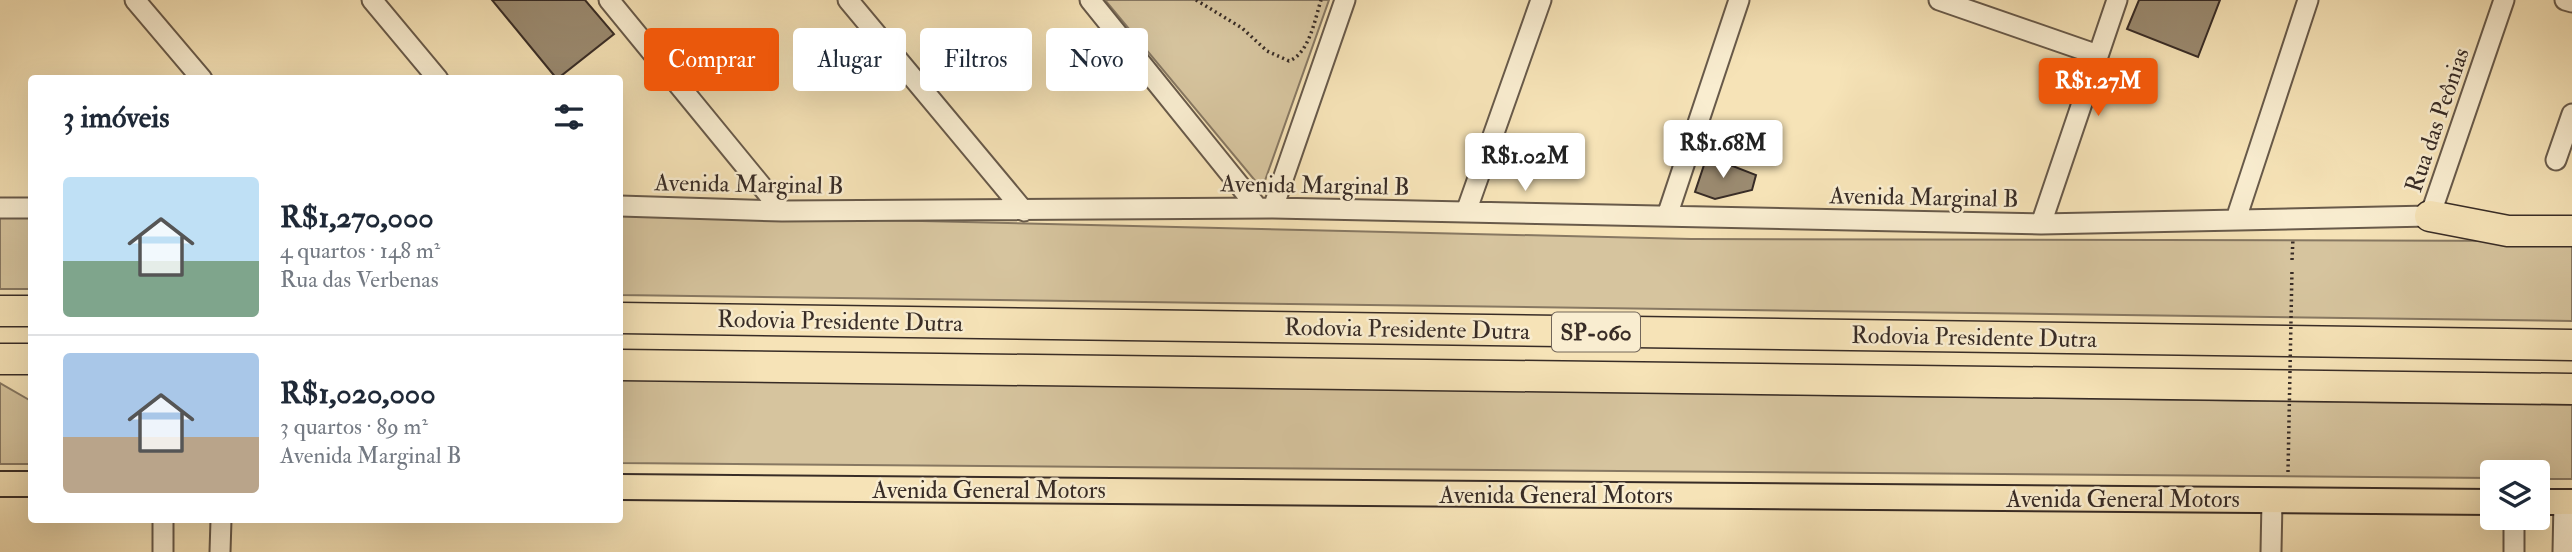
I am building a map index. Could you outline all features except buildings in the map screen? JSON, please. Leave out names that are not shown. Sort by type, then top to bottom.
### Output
[{"type":"highway","points":[[2430,216],[2508,230],[2572,231]]},
{"type":"highway","points":[[0,311],[28,311]]},
{"type":"highway","name":"Rodovia Presidente Dutra","points":[[623,318],[2572,345]]},
{"type":"highway","points":[[0,359],[28,359]]},
{"type":"highway","name":"Rodovia Presidente Dutra","points":[[623,365],[2572,389]]},
{"type":"main road","points":[[0,484],[28,484]]},
{"type":"main road","name":"Avenida General Motors","points":[[623,487],[2480,502]]},
{"type":"main road","points":[[2550,502],[2568,502]]},
{"type":"street","points":[[135,0],[199,75]]},
{"type":"street","points":[[372,0],[435,75]]},
{"type":"street","points":[[609,0],[782,211]]},
{"type":"street","points":[[848,0],[1024,211]]},
{"type":"street","points":[[1090,0],[1265,208],[1345,0]]},
{"type":"street","points":[[1466,212],[1541,0]]},
{"type":"street","points":[[1667,216],[1739,0]]},
{"type":"street","points":[[1939,0],[2098,55]]},
{"type":"street","points":[[2041,224],[2118,0]]},
{"type":"street","points":[[2236,219],[2308,0]]},
{"type":"street","name":"Rua das Peônias","points":[[2430,216],[2504,0]]},
{"type":"street","points":[[2565,0],[2572,2]]},
{"type":"street","points":[[2556,160],[2572,114]]},
{"type":"street","name":"Avenida Marginal B","points":[[623,206],[782,211],[1265,208],[2041,224],[2430,216]]},
{"type":"street","points":[[0,208],[28,208]]},
{"type":"street","points":[[0,359],[28,372]]},
{"type":"street","points":[[2272,501],[2272,552]]},
{"type":"street","points":[[2563,552],[2568,502]]},
{"type":"street","points":[[163,523],[163,552]]},
{"type":"street","points":[[220,523],[220,552]]},
{"type":"street","points":[[2514,530],[2514,552]]},
{"type":"path","points":[[1196,0],[1242,28],[1267,51],[1289,61],[1297,58],[1303,49],[1321,0]]},
{"type":"path","points":[[2292,260],[2293,233]]},
{"type":"path","points":[[2288,472],[2292,269]]},
{"type":"shaded area","points":[[1105,0],[1329,0],[1262,189],[1148,52],[1148,28],[1128,28]]},
{"type":"shaded area","points":[[623,214],[1691,239],[2572,241],[2572,321],[623,295]]},
{"type":"shaded area","points":[[0,218],[28,218],[28,289],[0,289]]},
{"type":"shaded area","points":[[623,379],[2572,405],[2572,479],[2550,479],[2550,460],[2480,460],[2480,478],[623,463]]},
{"type":"shaded area","points":[[0,383],[28,399],[28,464],[0,464]]}]
